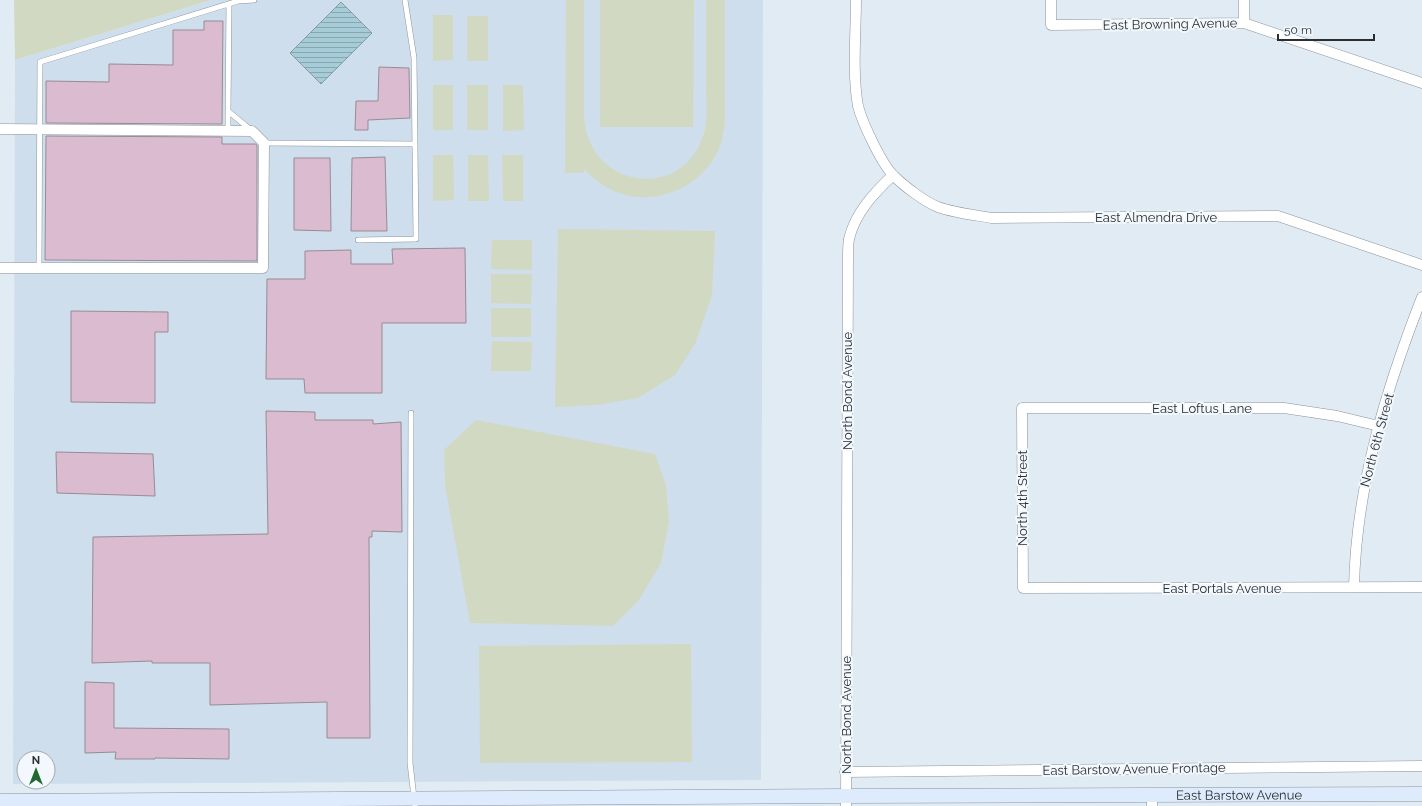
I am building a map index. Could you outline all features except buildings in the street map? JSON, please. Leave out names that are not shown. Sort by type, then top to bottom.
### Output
[{"type":"main road","name":"East Barstow Avenue","points":[[0,801],[992,801],[1152,800],[1422,794]]},
{"type":"street","points":[[856,0],[856,81],[859,107],[866,129],[893,175]]},
{"type":"street","name":"East Browning Avenue","points":[[1051,0],[1051,25],[1244,23],[1422,83]]},
{"type":"street","points":[[1244,0],[1244,23]]},
{"type":"street","points":[[0,129],[252,131],[264,143],[263,268],[0,268]]},
{"type":"street","name":"East Almendra Drive","points":[[893,175],[914,192],[937,206],[959,213],[992,218],[1278,216],[1422,265]]},
{"type":"street","name":"North Bond Avenue","points":[[846,801],[848,252],[849,240],[856,220],[866,202],[893,175]]},
{"type":"street","name":"North 6th Street","points":[[1354,587],[1355,560],[1364,490],[1379,426],[1403,345],[1422,297]]},
{"type":"street","name":"East Loftus Lane","points":[[1022,408],[1284,408],[1337,416],[1379,426]]},
{"type":"street","name":"North 4th Street","points":[[1022,408],[1023,588]]},
{"type":"street","name":"East Portals Avenue","points":[[1023,588],[1422,587]]},
{"type":"street","name":"East Barstow Avenue Frontage","points":[[845,772],[1422,766]]},
{"type":"lane","points":[[39,268],[40,62],[238,1],[254,0]]},
{"type":"lane","points":[[358,240],[416,239],[414,58],[405,0]]},
{"type":"lane","points":[[228,131],[229,4]]},
{"type":"lane","points":[[228,111],[252,131]]},
{"type":"lane","points":[[264,143],[415,144]]},
{"type":"lane","points":[[410,413],[410,763],[415,802]]},
{"type":"shaded area","points":[[211,0],[763,0],[761,780],[56,784],[56,750],[16,750],[16,784],[13,784],[15,60]]},
{"type":"shaded area","points":[[341,2],[372,33],[321,84],[290,53]]},
{"type":"green space","points":[[14,0],[211,0],[15,60]]},
{"type":"green space","points":[[566,0],[584,0],[584,117],[589,141],[601,159],[617,171],[636,178],[655,178],[674,172],[690,159],[702,139],[706,126],[707,113],[706,0],[725,0],[725,119],[723,136],[713,160],[703,172],[691,182],[677,190],[663,195],[647,197],[631,196],[607,188],[584,169],[584,173],[565,173]]},
{"type":"green space","points":[[600,0],[694,0],[693,127],[600,127]]},
{"type":"green space","points":[[433,15],[453,15],[453,60],[433,61]]},
{"type":"green space","points":[[467,16],[488,16],[488,61],[467,61]]},
{"type":"green space","points":[[433,85],[453,85],[453,130],[433,130]]},
{"type":"green space","points":[[467,85],[488,85],[488,130],[467,130]]},
{"type":"green space","points":[[503,85],[523,85],[524,130],[503,131]]},
{"type":"green space","points":[[433,155],[453,155],[454,200],[433,201]]},
{"type":"green space","points":[[468,155],[488,155],[489,201],[468,201]]},
{"type":"green space","points":[[502,155],[523,155],[523,201],[503,201]]},
{"type":"green space","points":[[558,229],[715,231],[712,295],[695,344],[675,375],[638,398],[597,405],[555,407]]},
{"type":"green space","points":[[492,240],[532,240],[532,270],[491,269]]},
{"type":"green space","points":[[491,274],[532,274],[531,304],[491,303]]},
{"type":"green space","points":[[491,308],[531,308],[531,337],[491,337]]},
{"type":"green space","points":[[492,341],[532,342],[531,371],[491,371]]},
{"type":"green space","points":[[476,420],[655,454],[666,485],[669,521],[661,563],[639,600],[613,626],[470,623],[445,485],[444,450]]},
{"type":"green space","points":[[691,644],[692,762],[480,763],[479,646]]}]
